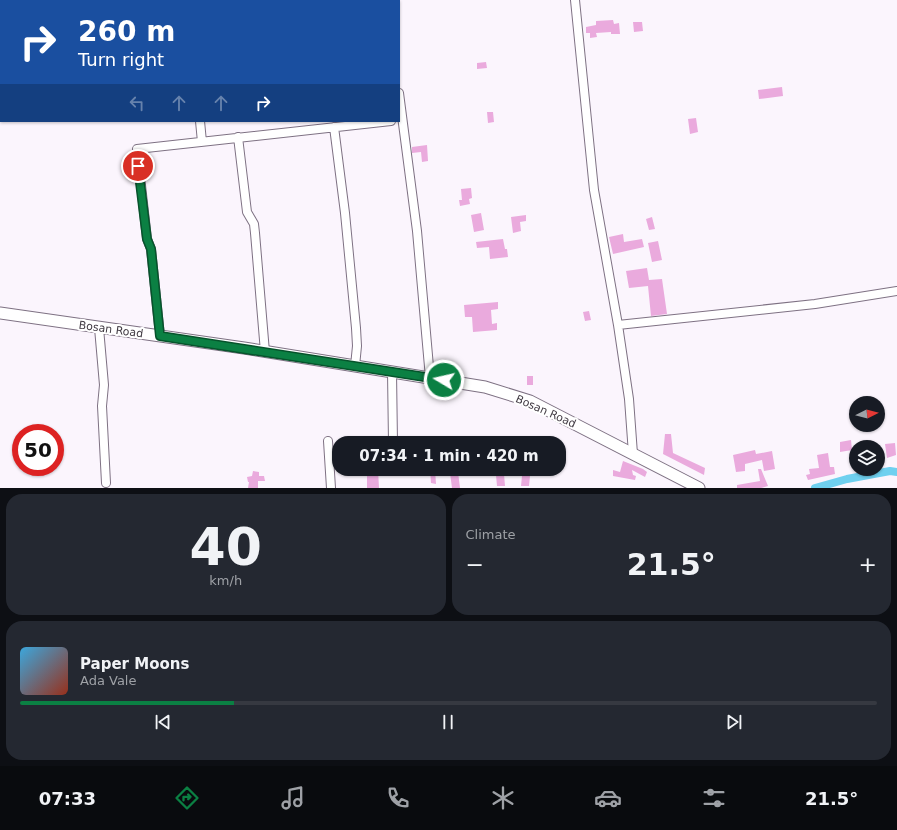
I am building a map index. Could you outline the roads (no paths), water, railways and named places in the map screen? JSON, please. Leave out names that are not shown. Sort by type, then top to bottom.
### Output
[{"type":"main road","name":"Bosan Road","points":[[0,313],[265,352],[485,387],[530,401],[699,488]]},
{"type":"street","points":[[575,0],[594,190],[618,325],[629,399],[633,454]]},
{"type":"street","points":[[400,106],[417,231],[430,378]]},
{"type":"street","points":[[200,122],[202,142]]},
{"type":"street","points":[[160,336],[151,249],[147,239],[136,152],[137,149],[382,122]]},
{"type":"street","points":[[334,127],[345,213],[356,328],[357,346],[355,366]]},
{"type":"street","points":[[238,137],[247,212],[254,224],[264,326],[265,352]]},
{"type":"street","points":[[618,325],[815,304],[897,291]]},
{"type":"street","points":[[98,328],[104,385],[102,406],[106,483]]},
{"type":"street","points":[[392,372],[393,436]]},
{"type":"street","points":[[328,441],[330,488]]},
{"type":"waterway","points":[[815,488],[847,479],[890,471],[897,472]]}]
